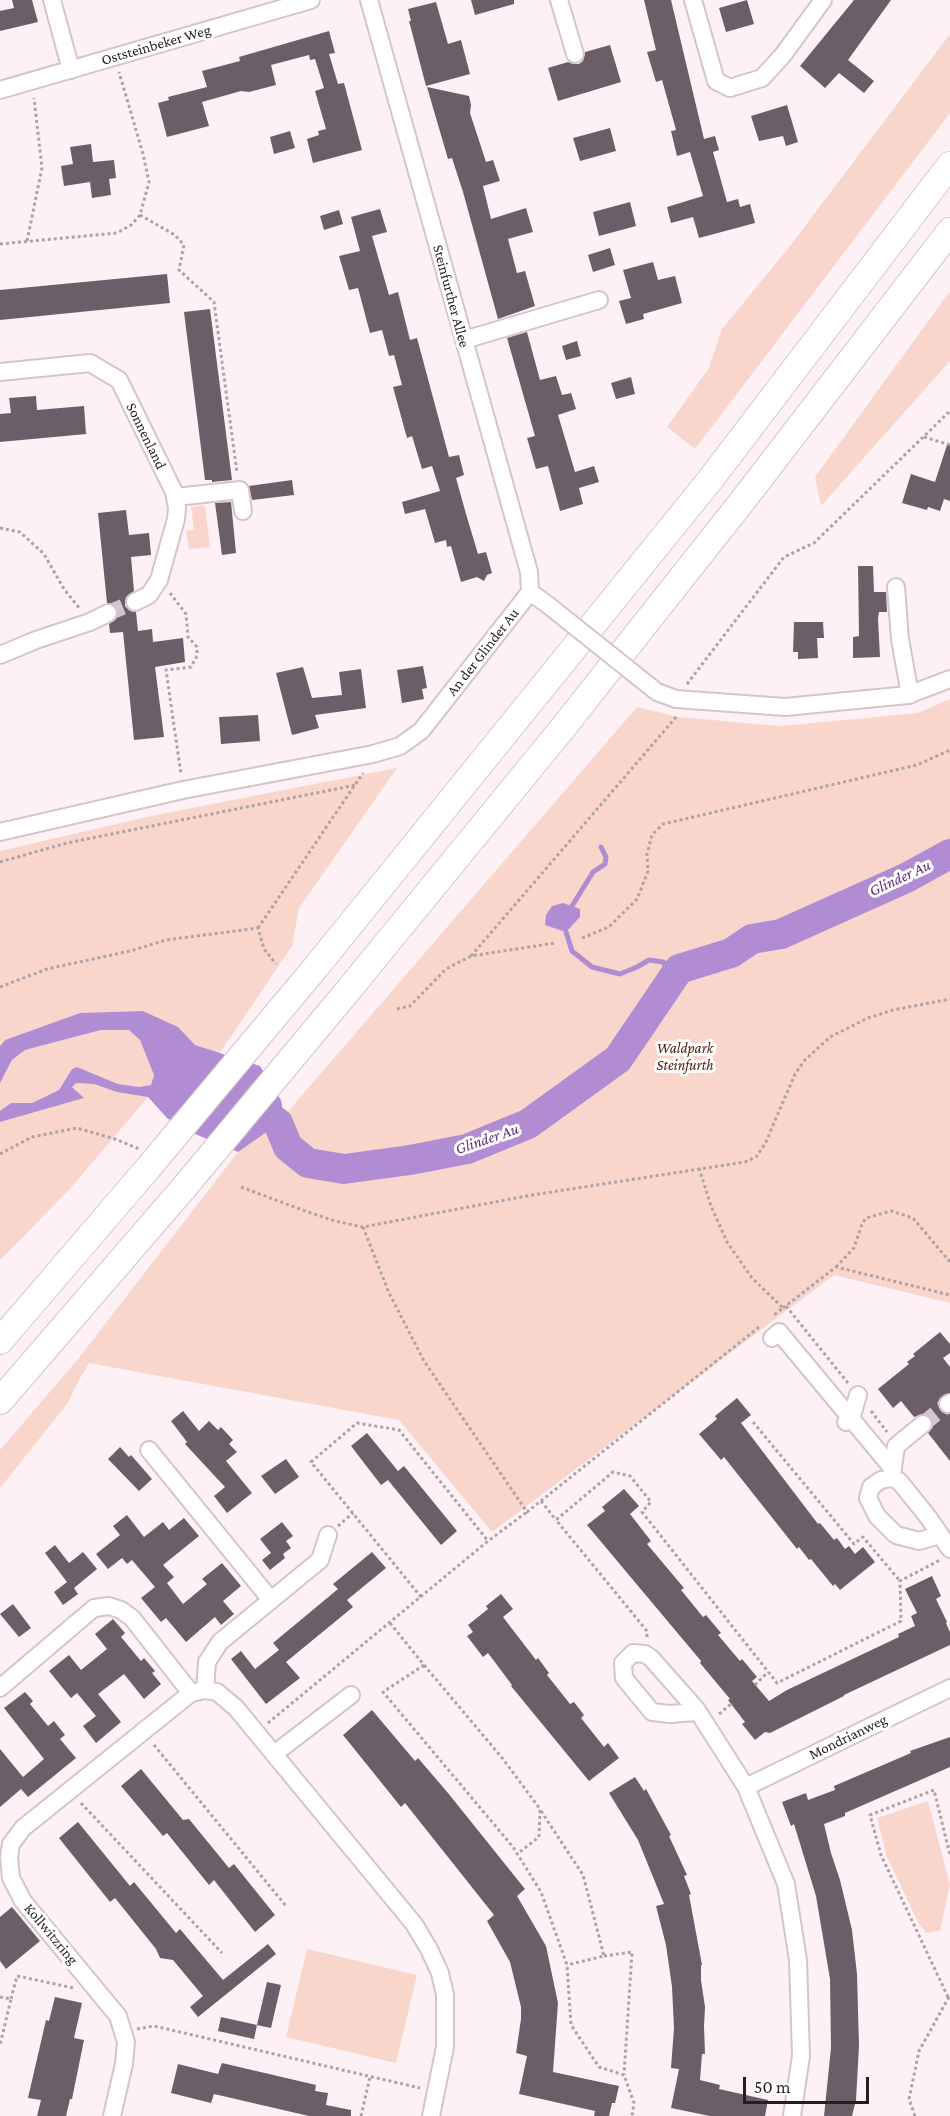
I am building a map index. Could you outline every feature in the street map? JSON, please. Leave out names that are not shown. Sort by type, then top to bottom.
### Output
[{"type":"highway","points":[[0,1341],[144,1158],[316,967],[710,480],[950,165]]},
{"type":"highway","points":[[0,1401],[187,1184],[562,729],[744,499],[950,231]]},
{"type":"street","points":[[52,0],[71,70]]},
{"type":"street","name":"Oststeinbeker Weg","points":[[0,90],[311,0]]},
{"type":"street","name":"Steinfurther Allee","points":[[369,0],[529,572],[531,592]]},
{"type":"street","points":[[559,0],[575,54]]},
{"type":"street","points":[[693,0],[716,81],[730,88],[762,78],[783,55],[824,0]]},
{"type":"street","points":[[464,340],[599,300]]},
{"type":"street","name":"Sonnenland","points":[[0,372],[90,363],[119,380],[176,498]]},
{"type":"street","points":[[135,602],[148,595],[159,580],[176,519],[176,498],[240,490],[243,511]]},
{"type":"street","points":[[896,587],[900,639],[909,695]]},
{"type":"street","points":[[531,592],[657,692],[683,700],[785,707],[909,695],[950,679]]},
{"type":"street","name":"An der Glinder Au","points":[[0,831],[183,790],[373,754],[400,746],[421,731],[531,592]]},
{"type":"street","points":[[0,655],[90,622],[108,613]]},
{"type":"street","points":[[768,1331],[779,1332],[847,1422],[899,1481],[940,1535],[945,1554]]},
{"type":"street","points":[[847,1422],[858,1395]]},
{"type":"street","points":[[923,1424],[898,1445],[892,1474],[871,1487],[868,1498],[877,1516],[896,1535],[918,1541],[940,1535]]},
{"type":"street","points":[[149,1450],[271,1600]]},
{"type":"street","points":[[0,1831],[11,1845],[23,1828],[198,1691],[207,1662],[220,1642],[320,1560],[328,1535]]},
{"type":"street","points":[[0,1688],[94,1608],[109,1606],[121,1610],[132,1618],[198,1691],[217,1692],[236,1708],[414,1923],[429,1949],[440,1973],[445,1995],[445,2047],[431,2116]]},
{"type":"street","points":[[696,1712],[670,1714],[652,1712],[624,1678],[623,1663],[633,1653],[645,1654],[651,1658],[696,1712],[746,1787],[786,1884],[798,1960],[801,2056],[792,2116]]},
{"type":"street","name":"Mondrianweg","points":[[746,1787],[950,1688]]},
{"type":"street","points":[[274,1754],[351,1695]]},
{"type":"street","name":"Kollwitzring","points":[[11,1845],[9,1857],[11,1878],[23,1901],[118,2016],[126,2042],[124,2064],[112,2116]]},
{"type":"path","points":[[0,244],[117,233],[131,225],[140,215],[149,182],[114,57]]},
{"type":"path","points":[[27,241],[42,168],[35,100],[30,82]]},
{"type":"path","points":[[140,215],[175,235],[184,245],[179,270],[214,302],[237,473]]},
{"type":"path","points":[[471,956],[683,700],[784,557],[814,543],[950,411]]},
{"type":"path","points":[[924,437],[950,445]]},
{"type":"path","points":[[0,528],[20,532],[44,554],[64,589],[90,622]]},
{"type":"path","points":[[159,580],[186,614],[188,637],[197,647],[197,656],[191,667],[166,670],[183,790]]},
{"type":"path","points":[[582,938],[609,927],[637,899],[648,871],[647,854],[652,835],[663,824],[917,765],[950,750]]},
{"type":"path","points":[[0,987],[47,969],[130,951],[166,940],[258,928],[356,785],[373,754]]},
{"type":"path","points":[[0,862],[67,843],[356,785]]},
{"type":"path","points":[[258,928],[264,949],[276,964]]},
{"type":"path","points":[[397,1009],[410,1006],[446,969],[471,956],[555,943]]},
{"type":"path","points":[[242,1187],[335,1221],[363,1227],[532,1195],[745,1162],[756,1156],[765,1144],[795,1074],[830,1037],[868,1018],[893,1010],[950,999]]},
{"type":"path","points":[[0,1154],[32,1137],[77,1128],[115,1138],[144,1158]]},
{"type":"path","points":[[699,1168],[711,1206],[727,1242],[752,1278],[784,1307],[898,1445]]},
{"type":"path","points":[[773,1316],[836,1267],[854,1248],[866,1218],[891,1211],[913,1218],[950,1262]]},
{"type":"path","points":[[363,1227],[389,1293],[424,1361],[527,1512]]},
{"type":"path","points":[[836,1267],[950,1295]]},
{"type":"path","points":[[256,1733],[488,1542],[768,1331]]},
{"type":"path","points":[[556,1520],[613,1472],[630,1476],[651,1502],[642,1512],[777,1683],[902,1621],[900,1581],[863,1537],[854,1544],[753,1422]]},
{"type":"path","points":[[421,1598],[311,1461],[357,1423],[399,1430],[488,1542]]},
{"type":"path","points":[[541,1501],[647,1631],[645,1654]]},
{"type":"path","points":[[900,1581],[945,1554]]},
{"type":"path","points":[[390,1623],[504,1760],[540,1809],[583,1875],[604,1956]]},
{"type":"path","points":[[424,1665],[383,1692],[517,1854],[541,1892],[567,1965],[571,2025],[599,2067],[624,2075]]},
{"type":"path","points":[[754,1685],[768,1672]]},
{"type":"path","points":[[144,1731],[286,1906]]},
{"type":"path","points":[[915,2116],[909,2098],[919,2051],[949,1996],[881,1855],[870,1815],[934,1790],[950,1855]]},
{"type":"path","points":[[70,1791],[222,1953]]},
{"type":"path","points":[[517,1854],[539,1837],[540,1809]]},
{"type":"path","points":[[567,1965],[632,1952],[624,2075],[634,2103],[632,2116]]},
{"type":"path","points":[[0,2045],[17,1976],[100,1994]]},
{"type":"path","points":[[0,1997],[11,1999]]},
{"type":"path","points":[[123,2031],[154,2026],[436,2091]]},
{"type":"path","points":[[361,2116],[370,2076]]},
{"type":"green space","points":[[950,34],[950,113],[695,449],[667,427],[709,368],[722,329],[790,246]]},
{"type":"green space","points":[[950,291],[950,361],[821,506],[815,477]]},
{"type":"green space","points":[[205,505],[210,547],[189,549],[186,531],[194,530],[191,507]]},
{"type":"green space","name":"Waldpark Steinfurth","points":[[950,699],[950,1303],[834,1275],[492,1532],[399,1420],[89,1363],[67,1404],[0,1488],[0,1450],[78,1359],[238,1152],[278,1123],[637,707],[678,717],[781,726],[918,713]]},
{"type":"green space","points":[[397,768],[299,908],[292,946],[219,1054],[195,1045],[177,1027],[143,1011],[80,1013],[5,1040],[0,1046],[0,851],[151,816]]},
{"type":"green space","points":[[101,1030],[130,1030],[140,1039],[154,1075],[148,1097],[70,1189],[0,1260],[0,1122],[83,1098],[72,1086],[76,1083],[94,1084],[117,1092],[149,1085],[139,1087],[118,1084],[77,1067],[72,1069],[59,1090],[32,1103],[11,1103],[0,1111],[0,1083],[12,1060],[25,1050]]},
{"type":"green space","points":[[928,1801],[950,1885],[940,1931],[926,1933],[918,1922],[887,1857],[877,1818]]},
{"type":"green space","points":[[307,1949],[417,1975],[396,2063],[286,2037]]},
{"type":"shaded area","points":[[563,903],[580,909],[580,917],[566,932],[545,925],[546,915],[552,906]]},
{"type":"shaded area","points":[[143,1011],[178,1027],[195,1045],[260,1066],[281,1100],[284,1117],[278,1124],[238,1152],[188,1131],[167,1118],[148,1097],[117,1092],[94,1084],[76,1083],[72,1087],[84,1098],[0,1122],[0,1111],[11,1103],[32,1103],[59,1090],[72,1069],[77,1067],[118,1084],[139,1087],[151,1085],[154,1075],[140,1040],[129,1030],[101,1030],[25,1050],[12,1060],[0,1083],[0,1046],[5,1040],[80,1013]]},
{"type":"building","points":[[12,0],[32,0],[38,22],[0,31],[0,11],[14,8]]},
{"type":"building","points":[[471,0],[514,0],[514,4],[475,15]]},
{"type":"building","points":[[644,0],[671,0],[704,139],[715,136],[719,150],[713,152],[727,202],[738,199],[740,207],[750,204],[755,223],[699,238],[693,217],[671,223],[667,207],[703,196],[690,152],[677,156],[671,131],[676,130],[662,80],[656,82],[647,52],[656,50]]},
{"type":"building","points":[[747,0],[754,24],[726,32],[719,8]]},
{"type":"building","points":[[854,0],[891,0],[848,60],[874,81],[864,93],[839,73],[825,88],[800,66]]},
{"type":"building","points":[[436,2],[448,44],[461,40],[470,74],[426,86],[408,9]]},
{"type":"building","points":[[329,31],[335,53],[329,54],[338,84],[344,83],[362,150],[313,163],[307,139],[319,135],[318,131],[326,129],[315,91],[324,88],[315,59],[310,60],[309,55],[271,65],[276,85],[249,92],[241,91],[202,102],[209,126],[167,137],[158,103],[169,100],[168,97],[207,87],[202,71],[240,61],[239,57]]},
{"type":"building","points":[[610,45],[621,82],[558,101],[548,68],[568,62],[579,64],[583,61],[585,52]]},
{"type":"building","points":[[427,87],[469,96],[470,113],[486,162],[493,160],[500,181],[483,186],[491,219],[526,208],[533,232],[508,239],[517,273],[525,271],[535,306],[498,319],[463,192],[452,158],[448,159]]},
{"type":"building","points":[[787,105],[798,142],[786,146],[783,136],[759,141],[751,116]]},
{"type":"building","points":[[610,128],[616,151],[580,161],[573,138]]},
{"type":"building","points":[[290,131],[295,148],[274,154],[270,137]]},
{"type":"building","points":[[91,144],[93,162],[114,160],[116,178],[109,179],[111,195],[92,198],[90,182],[64,186],[61,166],[73,164],[70,147]]},
{"type":"building","points":[[630,202],[636,226],[599,236],[593,212]]},
{"type":"building","points":[[380,209],[387,232],[372,236],[389,295],[398,292],[410,340],[417,338],[449,457],[459,455],[464,475],[456,478],[466,514],[478,554],[486,552],[492,573],[487,575],[484,581],[477,577],[461,582],[451,546],[447,547],[446,540],[435,543],[425,509],[405,514],[402,502],[440,491],[432,466],[422,469],[412,436],[407,438],[393,387],[402,385],[394,355],[389,356],[382,330],[370,333],[358,288],[349,290],[339,256],[360,251],[351,217]]},
{"type":"building","points":[[339,210],[343,224],[324,230],[320,216]]},
{"type":"building","points":[[610,248],[615,265],[593,272],[588,255]]},
{"type":"building","points":[[653,262],[658,280],[675,276],[682,303],[643,314],[644,319],[626,324],[619,301],[631,298],[623,270]]},
{"type":"building","points":[[167,274],[170,303],[0,320],[0,290]]},
{"type":"building","points":[[210,309],[232,480],[212,482],[212,480],[205,480],[184,312]]},
{"type":"building","points":[[527,332],[540,380],[556,376],[562,395],[571,393],[576,409],[558,415],[575,472],[594,466],[599,482],[579,488],[583,504],[560,511],[548,466],[536,469],[527,438],[535,436],[507,338]]},
{"type":"building","points":[[577,341],[581,356],[566,360],[562,346]]},
{"type":"building","points":[[631,377],[635,394],[616,399],[611,383]]},
{"type":"building","points":[[36,396],[37,410],[84,406],[86,434],[0,442],[0,414],[11,413],[9,398]]},
{"type":"building","points":[[947,445],[950,445],[950,501],[944,499],[940,511],[902,503],[911,474],[935,482]]},
{"type":"building","points":[[292,480],[294,495],[252,500],[249,486]]},
{"type":"building","points":[[231,502],[236,553],[222,555],[215,503]]},
{"type":"building","points":[[126,510],[129,535],[149,533],[151,555],[131,557],[134,591],[126,597],[125,606],[130,611],[136,612],[138,631],[152,629],[153,642],[183,638],[185,662],[155,667],[164,737],[134,740],[123,632],[110,633],[109,624],[116,619],[118,613],[114,605],[107,603],[98,513]]},
{"type":"building","points":[[858,566],[873,566],[874,592],[886,592],[887,612],[879,612],[878,619],[880,657],[853,658],[853,637],[859,636]]},
{"type":"building","points":[[794,622],[823,622],[824,638],[817,638],[818,658],[798,659],[798,652],[793,652]]},
{"type":"building","points":[[423,666],[427,688],[422,689],[424,699],[402,703],[397,670]]},
{"type":"building","points":[[303,667],[312,698],[342,695],[339,672],[361,669],[366,708],[315,715],[319,728],[292,735],[276,673]]},
{"type":"building","points":[[258,715],[260,741],[221,744],[219,717]]},
{"type":"building","points":[[940,1332],[950,1344],[950,1353],[943,1358],[950,1367],[950,1393],[940,1398],[938,1404],[942,1412],[950,1414],[950,1461],[928,1433],[933,1427],[931,1417],[922,1414],[914,1417],[901,1401],[893,1408],[878,1389],[909,1364],[907,1362],[915,1356],[913,1354]]},
{"type":"building","points":[[737,1398],[751,1415],[741,1423],[818,1524],[820,1523],[834,1540],[837,1538],[845,1549],[849,1546],[855,1554],[863,1547],[875,1562],[840,1590],[835,1584],[833,1586],[799,1547],[797,1549],[724,1457],[721,1460],[699,1434],[717,1419],[715,1416]]},
{"type":"building","points":[[183,1411],[199,1431],[209,1421],[218,1430],[221,1427],[233,1440],[229,1444],[237,1452],[226,1461],[252,1493],[227,1513],[214,1496],[225,1487],[185,1444],[187,1442],[171,1421]]},
{"type":"building","points":[[367,1433],[398,1471],[404,1466],[457,1531],[441,1545],[388,1480],[381,1485],[351,1446]]},
{"type":"building","points":[[120,1447],[129,1457],[131,1455],[152,1479],[139,1491],[108,1459]]},
{"type":"building","points":[[286,1459],[299,1477],[275,1494],[261,1476]]},
{"type":"building","points":[[624,1489],[639,1506],[630,1514],[651,1541],[647,1544],[684,1588],[681,1590],[703,1617],[706,1615],[721,1633],[718,1635],[757,1677],[752,1681],[769,1701],[787,1690],[899,1637],[898,1634],[915,1626],[911,1616],[917,1613],[905,1589],[932,1576],[941,1596],[936,1599],[947,1622],[950,1645],[770,1733],[765,1732],[755,1740],[742,1724],[745,1722],[728,1700],[730,1699],[700,1663],[701,1661],[587,1525],[605,1511],[602,1507]]},
{"type":"building","points":[[127,1515],[144,1537],[163,1522],[169,1530],[184,1518],[199,1536],[163,1565],[174,1577],[167,1583],[183,1604],[207,1584],[202,1579],[222,1563],[241,1586],[223,1601],[234,1614],[221,1625],[215,1617],[186,1642],[166,1618],[161,1622],[141,1598],[155,1587],[132,1560],[127,1564],[122,1558],[108,1569],[96,1554],[120,1535],[113,1526]]},
{"type":"building","points":[[282,1522],[293,1536],[286,1541],[291,1548],[283,1554],[285,1558],[270,1570],[262,1560],[271,1553],[260,1539]]},
{"type":"building","points":[[55,1545],[69,1563],[83,1552],[97,1569],[74,1588],[78,1594],[63,1605],[54,1592],[67,1582],[45,1553]]},
{"type":"building","points":[[372,1552],[386,1568],[347,1600],[353,1607],[286,1662],[300,1678],[266,1704],[231,1659],[241,1651],[255,1669],[279,1650],[273,1643],[338,1589],[333,1584]]},
{"type":"building","points":[[501,1594],[513,1609],[503,1617],[536,1660],[538,1658],[549,1673],[547,1675],[570,1704],[574,1702],[584,1715],[581,1718],[604,1747],[608,1743],[619,1758],[589,1781],[511,1686],[488,1653],[483,1657],[467,1636],[473,1632],[468,1625],[488,1609],[486,1606]]},
{"type":"building","points":[[13,1604],[31,1628],[19,1637],[0,1614]]},
{"type":"building","points":[[113,1619],[125,1633],[121,1637],[141,1661],[144,1658],[155,1671],[152,1673],[161,1684],[144,1699],[124,1674],[98,1694],[121,1722],[96,1743],[83,1726],[96,1716],[77,1693],[71,1698],[49,1671],[69,1655],[81,1670],[107,1649],[95,1634]]},
{"type":"building","points":[[25,1692],[33,1701],[30,1704],[48,1726],[54,1721],[65,1735],[60,1739],[76,1758],[28,1797],[21,1789],[0,1807],[0,1749],[23,1777],[44,1759],[4,1708]]},
{"type":"building","points":[[372,1710],[415,1761],[418,1758],[448,1793],[525,1889],[517,1896],[546,1946],[558,2003],[553,2072],[619,2086],[609,2116],[594,2116],[595,2111],[519,2094],[527,2056],[516,2053],[521,2007],[510,1962],[487,1921],[494,1915],[405,1803],[401,1807],[343,1735]]},
{"type":"building","points":[[950,1737],[950,1767],[824,1824],[852,1930],[857,1974],[859,2046],[856,2100],[852,2116],[824,2116],[831,2048],[830,1979],[816,1896],[794,1824],[791,1826],[782,1802],[806,1793],[808,1800],[835,1790],[834,1786],[911,1753],[910,1751]]},
{"type":"building","points":[[141,1769],[183,1820],[189,1819],[229,1868],[234,1864],[275,1915],[255,1932],[214,1880],[209,1885],[167,1833],[163,1836],[121,1786]]},
{"type":"building","points":[[635,1777],[644,1791],[646,1789],[671,1835],[669,1836],[687,1875],[684,1876],[691,1894],[689,1895],[702,1965],[701,1980],[705,2007],[705,2054],[702,2054],[700,2080],[720,2085],[719,2089],[768,2100],[765,2116],[710,2116],[671,2108],[679,2069],[671,2068],[674,2028],[672,1987],[666,1945],[656,1906],[664,1904],[638,1840],[609,1793]]},
{"type":"building","points":[[78,1822],[130,1886],[134,1882],[176,1933],[180,1929],[223,1980],[268,1944],[276,1954],[198,2017],[190,2007],[203,1996],[173,1960],[160,1958],[156,1949],[115,1898],[110,1902],[59,1838]]},
{"type":"building","points":[[12,1907],[40,1941],[6,1969],[0,1961],[0,1917]]},
{"type":"building","points":[[267,1982],[281,1985],[271,2028],[257,2025]]},
{"type":"building","points":[[55,1997],[82,2003],[74,2038],[84,2040],[72,2099],[70,2099],[66,2116],[37,2116],[41,2100],[28,2098],[46,2020],[49,2021]]},
{"type":"building","points":[[221,2017],[257,2025],[254,2039],[218,2031]]},
{"type":"building","points":[[222,2063],[316,2085],[315,2091],[328,2093],[326,2105],[351,2110],[351,2116],[309,2116],[214,2094],[211,2103],[171,2093],[178,2064],[218,2074]]},
{"type":"waterway","points":[[572,906],[593,872],[605,864],[606,857],[601,847]]},
{"type":"waterway","name":"Glinder Au","points":[[243,1104],[278,1123],[288,1147],[308,1163],[344,1169],[467,1149],[528,1124],[618,1059],[679,969],[731,953],[752,939],[781,934],[906,878],[950,854]]},
{"type":"waterway","points":[[566,932],[572,951],[592,967],[620,974],[649,960],[663,962],[669,971],[670,983]]},
{"type":"tunnel","points":[[108,613],[135,602]]},
{"type":"tunnel","points":[[923,1424],[948,1404]]}]
